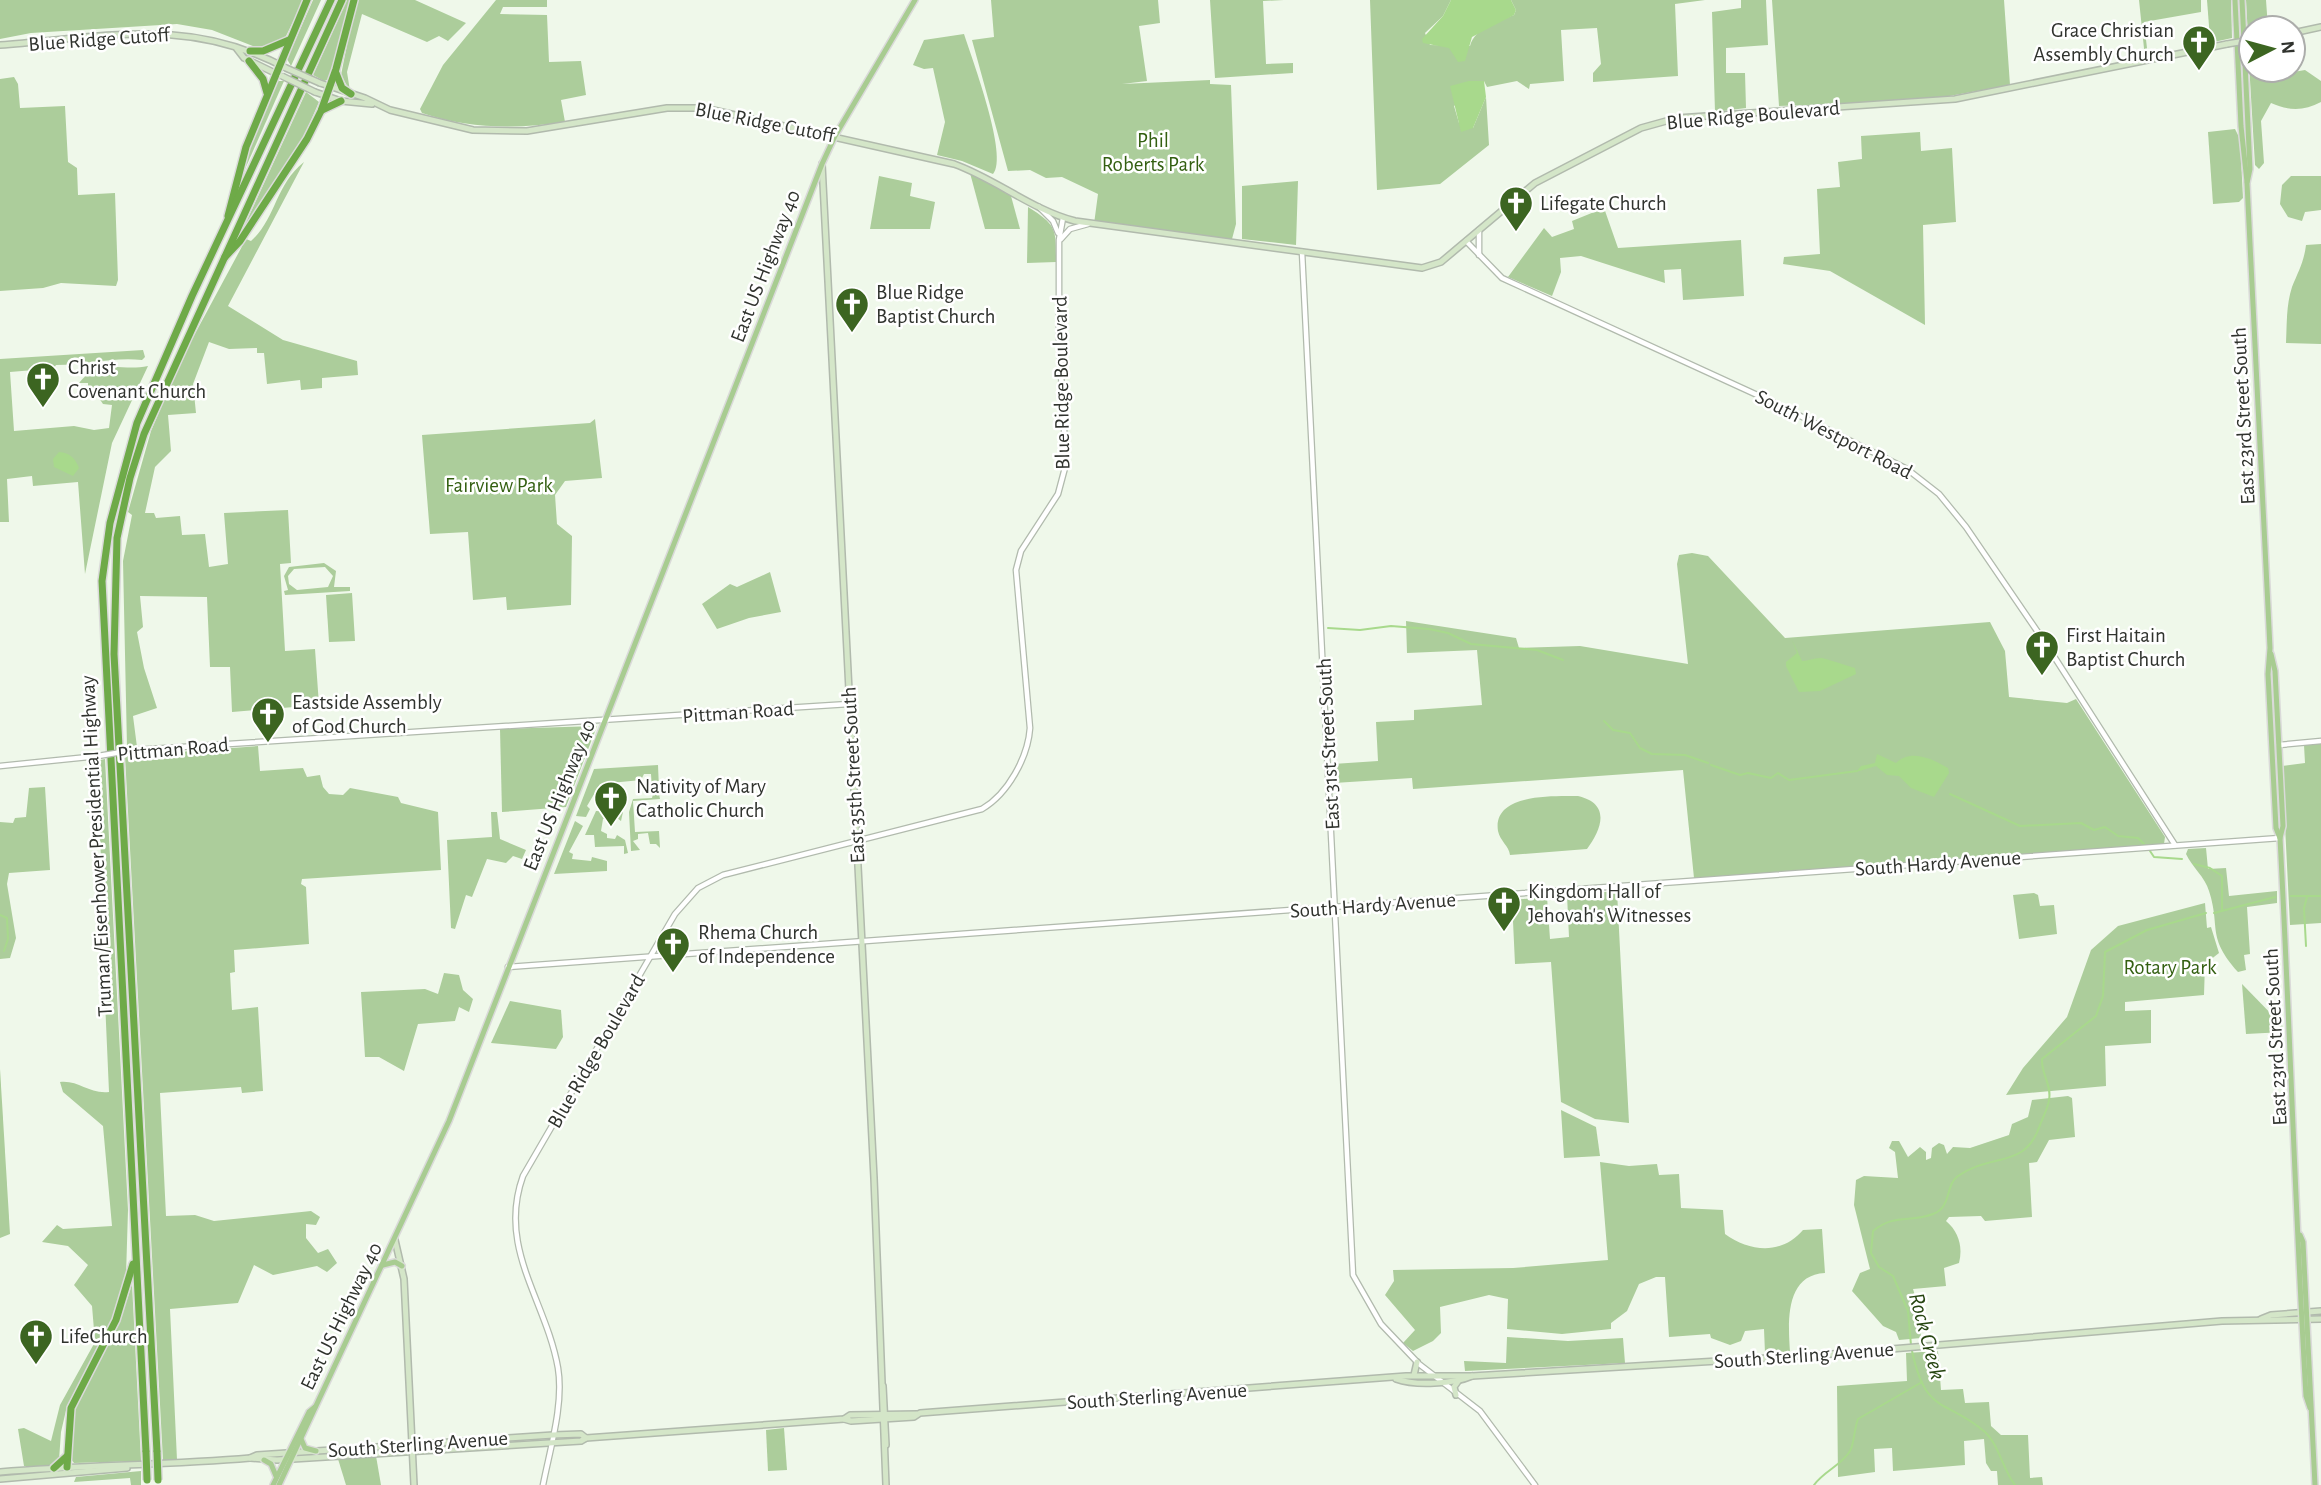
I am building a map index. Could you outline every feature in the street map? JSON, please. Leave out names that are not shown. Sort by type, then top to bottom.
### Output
[{"type":"highway","points":[[225,229],[246,147],[267,95],[283,66],[289,40],[307,0]]},
{"type":"highway","points":[[225,229],[331,0]]},
{"type":"highway","name":"Truman/Eisenhower Presidential Highway","points":[[159,1482],[114,665],[114,573],[123,506],[144,435],[342,0]]},
{"type":"highway","points":[[220,263],[240,241],[307,139],[321,111],[335,72],[354,0]]},
{"type":"highway","points":[[250,51],[265,51],[289,40]]},
{"type":"highway","points":[[249,61],[264,79],[267,95]]},
{"type":"highway","points":[[335,72],[342,88],[351,94]]},
{"type":"highway","points":[[321,111],[341,101]]},
{"type":"highway","name":"Truman/Eisenhower Presidential Highway","points":[[147,1483],[102,581],[110,523],[136,423],[225,229]]},
{"type":"highway","points":[[67,1467],[71,1408],[122,1308],[135,1253]]},
{"type":"highway","points":[[54,1468],[66,1456]]},
{"type":"main road","name":"East US Highway 40","points":[[315,1407],[449,1121],[822,164],[835,136],[915,0]]},
{"type":"main road","name":"East 23rd Street South","points":[[2235,0],[2244,173],[2247,183],[2276,828],[2280,838]]},
{"type":"main road","name":"East 23rd Street South","points":[[2242,0],[2250,169],[2247,183]]},
{"type":"main road","name":"Blue Ridge Cutoff","points":[[0,45],[148,33],[195,35],[250,51],[372,104],[436,123],[473,130],[511,132],[549,129],[667,108],[704,108],[954,163],[975,171],[1063,218]]},
{"type":"main road","name":"Blue Ridge Boulevard","points":[[1063,218],[1422,268],[1441,262],[1535,183],[1655,123],[1677,118],[1955,99],[2237,42]]},
{"type":"main road","name":"Blue Ridge Cutoff","points":[[237,49],[249,61],[326,97],[372,104]]},
{"type":"main road","name":"East 35th Street South","points":[[822,164],[885,1416],[886,1485]]},
{"type":"main road","name":"East 23rd Street South","points":[[2270,648],[2275,671],[2279,745],[2283,827],[2280,838],[2300,1235],[2303,1242],[2313,1396],[2310,1409]]},
{"type":"main road","name":"East 23rd Street South","points":[[2300,1235],[2300,1312],[2315,1485]]},
{"type":"main road","points":[[395,1240],[401,1266],[414,1485]]},
{"type":"main road","points":[[383,1265],[395,1262],[401,1266]]},
{"type":"main road","name":"South Sterling Avenue","points":[[2262,1319],[2272,1315],[2321,1311]]},
{"type":"main road","name":"South Sterling Avenue","points":[[1396,1379],[1900,1349],[2262,1319],[2321,1319]]},
{"type":"main road","points":[[1413,1376],[1417,1370],[1417,1362]]},
{"type":"main road","name":"South Sterling Avenue","points":[[250,1458],[264,1460],[316,1451],[581,1441],[586,1438],[1396,1379],[1459,1380],[1472,1376]]},
{"type":"main road","points":[[1456,1395],[1454,1387],[1459,1380]]},
{"type":"main road","points":[[273,1485],[301,1439],[315,1407]]},
{"type":"main road","points":[[279,1485],[309,1412],[315,1407]]},
{"type":"main road","name":"South Sterling Avenue","points":[[130,1467],[553,1435],[581,1434],[586,1438]]},
{"type":"main road","points":[[301,1439],[305,1448],[316,1451]]},
{"type":"main road","points":[[264,1460],[271,1464],[277,1478]]},
{"type":"main road","points":[[0,1472],[67,1467],[130,1467]]},
{"type":"main road","points":[[0,1479],[104,1472],[130,1467]]},
{"type":"street","points":[[1039,206],[1056,225],[1059,241]]},
{"type":"street","name":"Blue Ridge Boulevard","points":[[543,1485],[553,1435],[558,1370],[515,1238],[516,1202],[523,1177],[685,900],[710,880],[982,809],[999,797],[1027,746],[1030,728],[1016,570],[1021,551],[1058,494],[1066,464],[1059,338],[1059,241],[1063,218]]},
{"type":"street","points":[[1059,241],[1070,229],[1090,223]]},
{"type":"street","points":[[1479,230],[1480,256]]},
{"type":"street","name":"South Westport Road","points":[[1466,241],[1502,278],[1766,399],[1907,469],[1931,487],[1966,527],[2175,846]]},
{"type":"street","name":"East 31st Street South","points":[[1302,252],[1353,1275],[1375,1317],[1417,1362]]},
{"type":"street","name":"Pittman Road","points":[[0,766],[134,750],[605,722],[849,704]]},
{"type":"street","points":[[2279,745],[2321,741]]},
{"type":"street","name":"South Hardy Avenue","points":[[507,968],[2280,838]]},
{"type":"street","points":[[1417,1362],[1487,1418],[1535,1485]]},
{"type":"green space","points":[[0,0],[304,0],[284,40],[258,48],[212,30],[177,24],[31,33],[0,39]]},
{"type":"green space","points":[[313,0],[321,0],[291,66],[287,59]]},
{"type":"green space","points":[[347,0],[351,0],[330,79],[324,81],[313,75]]},
{"type":"green space","points":[[356,0],[415,0],[466,23],[448,41],[439,36],[427,42],[362,14],[347,72],[350,91],[341,75]]},
{"type":"green space","points":[[496,0],[547,0],[547,7],[503,7],[500,14],[547,15],[549,62],[581,61],[586,95],[561,100],[565,122],[529,126],[475,125],[422,113],[420,109],[443,65]]},
{"type":"green space","name":"Phil Roberts Park","points":[[991,0],[1158,0],[1160,23],[1139,26],[1147,81],[1122,84],[1210,80],[1210,84],[1231,85],[1236,224],[1232,239],[1222,238],[1222,242],[1094,224],[1098,194],[1062,177],[1046,178],[1030,170],[1008,171],[972,40],[994,37]]},
{"type":"green space","points":[[1210,0],[1284,0],[1263,1],[1266,64],[1293,63],[1293,73],[1215,78]]},
{"type":"green space","points":[[1370,0],[1451,0],[1443,16],[1425,33],[1430,45],[1470,46],[1482,30],[1514,15],[1516,10],[1511,0],[1705,0],[1675,4],[1678,76],[1593,82],[1593,73],[1601,64],[1597,28],[1561,30],[1564,81],[1530,84],[1529,89],[1517,81],[1487,87],[1484,81],[1454,106],[1459,123],[1473,128],[1486,97],[1489,145],[1440,184],[1377,190]]},
{"type":"green space","points":[[1741,0],[1766,0],[1768,45],[1726,48],[1726,73],[1745,73],[1746,108],[1715,112],[1712,12],[1741,8]]},
{"type":"green space","points":[[1772,0],[2004,0],[2010,85],[1944,97],[1944,100],[1779,106]]},
{"type":"green space","points":[[2139,0],[2201,0],[2201,12],[2144,22],[2148,57],[2145,58]]},
{"type":"green space","points":[[2207,0],[2231,0],[2232,38],[2214,42],[2210,39]]},
{"type":"green space","points":[[2246,0],[2266,0],[2267,14],[2247,14]]},
{"type":"green space","points":[[964,34],[993,129],[997,164],[993,174],[962,161],[937,155],[945,122],[933,68],[924,69],[913,65],[924,40]]},
{"type":"green space","points":[[2307,71],[2321,81],[2321,102],[2296,109],[2271,103],[2261,121],[2264,163],[2259,169],[2255,165],[2250,84],[2307,84]]},
{"type":"green space","points":[[14,77],[18,84],[20,108],[65,106],[68,162],[77,168],[78,195],[115,193],[116,286],[61,283],[43,288],[0,291],[0,79]]},
{"type":"green space","points":[[276,81],[284,81],[237,187],[246,152]]},
{"type":"green space","points":[[306,92],[319,102],[302,141],[243,229]]},
{"type":"green space","points":[[2235,129],[2240,139],[2243,198],[2239,202],[2213,204],[2208,132]]},
{"type":"green space","points":[[1920,132],[1921,151],[1952,148],[1956,222],[1923,225],[1925,325],[1830,271],[1783,264],[1784,257],[1820,254],[1817,189],[1840,187],[1838,162],[1862,159],[1861,136]]},
{"type":"green space","points":[[304,162],[228,306],[283,340],[357,361],[358,375],[322,378],[322,388],[301,390],[300,380],[267,384],[264,353],[257,353],[257,348],[229,349],[209,342],[193,384],[196,413],[168,415],[171,451],[155,467],[145,513],[154,513],[156,518],[180,516],[182,535],[205,534],[209,567],[228,564],[224,513],[288,510],[291,563],[280,564],[285,651],[315,649],[319,705],[232,712],[230,667],[210,667],[207,597],[140,596],[143,627],[137,632],[144,668],[157,708],[133,716],[137,747],[127,747],[123,561],[132,515],[128,512],[151,431],[183,356],[246,239],[251,241],[266,223],[287,181]]},
{"type":"green space","points":[[970,173],[1011,196],[1020,229],[985,229]]},
{"type":"green space","points":[[879,176],[912,183],[910,196],[935,202],[930,229],[870,229]]},
{"type":"green space","points":[[2291,176],[2321,176],[2321,210],[2305,212],[2302,221],[2288,217],[2280,204],[2282,185]]},
{"type":"green space","points":[[1298,181],[1296,245],[1242,239],[1242,186]]},
{"type":"green space","points":[[1028,207],[1045,219],[1053,229],[1056,262],[1027,263]]},
{"type":"green space","points":[[1604,208],[1618,248],[1741,240],[1744,296],[1683,300],[1681,269],[1664,270],[1665,283],[1581,256],[1560,258],[1561,272],[1552,296],[1508,277],[1544,228],[1552,237],[1574,229],[1572,221]]},
{"type":"green space","points":[[2321,244],[2321,344],[2286,343],[2290,294],[2306,245]]},
{"type":"green space","points":[[143,350],[145,357],[142,360],[56,365],[47,379],[34,370],[10,372],[14,431],[74,426],[94,430],[109,428],[112,405],[103,404],[95,392],[88,390],[88,383],[79,383],[94,370],[148,366],[112,443],[85,574],[78,482],[33,486],[32,476],[7,479],[9,522],[0,522],[0,359]]},
{"type":"green space","name":"Fairview Park","points":[[595,419],[602,478],[565,481],[555,495],[557,524],[572,536],[571,605],[507,610],[506,597],[473,600],[468,532],[430,534],[422,435],[590,423]]},
{"type":"green space","points":[[1692,553],[1708,556],[1785,638],[1990,622],[2005,651],[2009,697],[2067,703],[2076,699],[2165,837],[2164,844],[1694,878],[1683,770],[1413,789],[1412,778],[1334,783],[1333,764],[1378,761],[1376,722],[1414,720],[1414,710],[1482,705],[1477,650],[1407,653],[1406,621],[1516,638],[1519,648],[1580,646],[1688,664],[1677,564],[1679,555]]},
{"type":"green space","points":[[324,563],[336,571],[334,587],[350,587],[350,591],[285,595],[284,591],[288,590],[284,576],[289,567]],"holes":[[[325,567],[333,576],[328,587],[297,590],[289,584],[288,576],[294,569]]]},
{"type":"green space","points":[[770,572],[781,612],[749,618],[717,629],[702,604],[730,584],[737,587]]},
{"type":"green space","points":[[352,593],[355,641],[329,642],[326,595]]},
{"type":"green space","points":[[597,726],[566,807],[502,812],[500,729]]},
{"type":"green space","points":[[2321,743],[2321,923],[2290,925],[2282,766],[2305,763],[2304,745]]},
{"type":"green space","points":[[258,746],[260,771],[303,768],[307,777],[320,775],[323,787],[329,794],[343,795],[350,788],[398,797],[401,803],[438,812],[441,870],[302,879],[301,884],[306,887],[309,944],[234,950],[235,972],[230,973],[232,1010],[258,1007],[263,1091],[242,1093],[241,1087],[160,1093],[166,1216],[195,1215],[214,1221],[311,1211],[320,1217],[316,1225],[306,1224],[306,1238],[318,1253],[328,1249],[337,1263],[327,1272],[317,1266],[273,1275],[254,1265],[238,1303],[170,1309],[177,1460],[163,1460],[125,756]]},
{"type":"green space","points":[[105,759],[128,1210],[126,1276],[118,1308],[67,1406],[61,1432],[59,1460],[48,1466],[24,1466],[18,1429],[24,1428],[51,1441],[60,1405],[95,1342],[92,1306],[74,1285],[88,1265],[68,1246],[42,1242],[57,1225],[63,1229],[112,1226],[103,1126],[63,1092],[60,1082],[109,1092],[102,932],[105,921],[95,761]]},
{"type":"green space","points":[[658,765],[659,789],[652,789],[651,774],[644,774],[641,780],[600,784],[587,806],[590,809],[586,817],[576,816],[594,769]]},
{"type":"green space","points":[[45,787],[50,870],[9,873],[7,884],[16,938],[10,958],[0,959],[0,822],[13,823],[15,818],[26,817],[29,788]]},
{"type":"green space","points":[[653,794],[659,794],[660,799],[633,801],[635,832],[659,831],[660,848],[656,844],[650,844],[648,833],[638,834],[638,839],[633,841],[640,850],[631,851],[629,812],[633,799],[652,798]]},
{"type":"green space","points":[[1578,796],[1596,805],[1601,818],[1587,849],[1510,855],[1498,831],[1499,819],[1505,810],[1514,803],[1527,799]]},
{"type":"green space","points":[[596,811],[623,812],[621,821],[613,815],[603,819],[601,831],[607,834],[607,838],[615,839],[617,835],[625,840],[628,853],[624,854],[624,846],[595,847],[594,835],[585,835]]},
{"type":"green space","points":[[491,812],[497,812],[500,839],[526,850],[522,859],[513,856],[506,863],[487,859],[472,897],[466,895],[455,929],[451,928],[447,840],[492,837]]},
{"type":"green space","points":[[575,821],[583,826],[569,852],[573,854],[572,859],[591,861],[592,857],[607,861],[607,871],[554,874]]},
{"type":"green space","points":[[2206,848],[2208,869],[2226,868],[2229,896],[2277,891],[2277,903],[2247,907],[2250,954],[2244,955],[2246,970],[2238,972],[2222,949],[2207,886],[2186,854],[2188,849]]},
{"type":"green space","points":[[1617,891],[1629,1123],[1595,1119],[1561,1102],[1551,962],[1515,964],[1512,900],[1547,897],[1550,939],[1569,937],[1567,895]]},
{"type":"green space","points":[[2013,895],[2038,895],[2040,906],[2054,905],[2057,934],[2019,939]]},
{"type":"green space","name":"Rotary Park","points":[[2205,903],[2207,928],[2211,927],[2219,953],[2205,964],[2204,995],[2125,1002],[2125,1011],[2151,1010],[2151,1043],[2105,1046],[2106,1086],[2006,1095],[2023,1068],[2067,1017],[2091,950],[2118,926]]},
{"type":"green space","points":[[444,973],[459,975],[463,990],[473,999],[469,1012],[459,1007],[455,1021],[418,1024],[404,1071],[379,1057],[365,1057],[361,992],[425,989],[438,994]]},
{"type":"green space","points":[[2242,984],[2282,1025],[2284,1032],[2246,1034]]},
{"type":"green space","points":[[510,1001],[561,1010],[563,1037],[556,1049],[491,1043]]},
{"type":"green space","points":[[0,1069],[10,1234],[0,1238]]},
{"type":"green space","points":[[2068,1096],[2072,1098],[2075,1137],[2049,1140],[2037,1162],[2029,1163],[2032,1217],[1985,1221],[1981,1216],[1949,1217],[1946,1221],[1957,1235],[1960,1246],[1959,1263],[1944,1268],[1946,1286],[1913,1289],[1919,1309],[1921,1338],[1899,1340],[1896,1332],[1883,1326],[1852,1291],[1860,1273],[1870,1269],[1854,1205],[1856,1180],[1864,1176],[1898,1178],[1895,1152],[1889,1148],[1892,1141],[1899,1141],[1908,1157],[1920,1147],[1926,1152],[1926,1160],[1931,1158],[1932,1148],[1939,1143],[1944,1145],[1947,1154],[1953,1147],[1970,1148],[2009,1135],[2012,1124],[2028,1117],[2032,1100]]},
{"type":"green space","points":[[1561,1110],[1596,1127],[1600,1156],[1564,1158]]},
{"type":"green space","points":[[1600,1162],[1629,1166],[1657,1164],[1659,1175],[1679,1174],[1681,1208],[1723,1210],[1725,1234],[1745,1244],[1776,1247],[1795,1238],[1803,1230],[1822,1229],[1825,1273],[1802,1282],[1796,1291],[1790,1314],[1790,1352],[1765,1353],[1764,1329],[1745,1331],[1741,1341],[1730,1345],[1711,1338],[1710,1334],[1669,1337],[1665,1277],[1656,1277],[1639,1284],[1627,1311],[1611,1323],[1611,1329],[1562,1334],[1507,1329],[1508,1299],[1489,1295],[1440,1307],[1441,1333],[1433,1341],[1413,1351],[1403,1343],[1415,1330],[1385,1295],[1394,1281],[1393,1270],[1513,1268],[1608,1260]]},
{"type":"green space","points":[[132,1284],[141,1461],[74,1463],[71,1459],[75,1404],[121,1318]]},
{"type":"green space","points":[[1507,1337],[1568,1341],[1623,1338],[1625,1363],[1465,1371],[1464,1361],[1506,1363]]},
{"type":"green space","points":[[1938,1351],[1941,1390],[1963,1389],[1965,1403],[1989,1402],[1991,1426],[2001,1435],[2028,1435],[2030,1478],[2042,1477],[2043,1485],[1998,1485],[1997,1471],[1991,1471],[1986,1463],[1984,1439],[1964,1441],[1965,1465],[1893,1471],[1892,1448],[1874,1449],[1875,1472],[1838,1477],[1837,1386],[1907,1381],[1906,1353]]},
{"type":"green space","points":[[784,1428],[787,1470],[768,1471],[766,1430]]},
{"type":"green space","points":[[376,1456],[381,1485],[346,1485],[338,1459]]},
{"type":"green space","points":[[141,1471],[141,1485],[131,1485],[130,1478],[74,1482],[76,1477]]},
{"type":"shaded area","points":[[1451,0],[1511,0],[1516,10],[1514,15],[1472,37],[1465,61],[1458,62],[1449,48],[1423,43],[1422,39],[1443,16]]},
{"type":"shaded area","points":[[1469,81],[1484,81],[1486,97],[1473,128],[1461,132],[1450,86]]},
{"type":"shaded area","points":[[59,452],[76,461],[79,468],[73,476],[54,467],[53,459]]},
{"type":"shaded area","points":[[1792,640],[1802,661],[1827,659],[1855,668],[1856,674],[1820,691],[1799,692],[1786,666],[1786,662],[1797,653]]},
{"type":"shaded area","points":[[1877,754],[1896,763],[1908,756],[1921,756],[1948,768],[1949,773],[1934,797],[1911,788],[1899,776],[1887,775],[1876,766],[1856,772],[1861,766],[1875,763]]},
{"type":"waterway","points":[[1328,628],[1360,630],[1391,626],[1429,629],[1448,633],[1471,644],[1537,650],[1563,660]]},
{"type":"waterway","points":[[1604,721],[1613,730],[1630,733],[1640,748],[1652,754],[1685,755],[1708,763]]},
{"type":"waterway","points":[[1711,765],[1740,775],[1748,773],[1771,778],[1778,773],[1789,780],[1857,771]]},
{"type":"waterway","points":[[1950,794],[2020,826],[2081,823],[2094,830],[2105,827],[2118,836],[2138,838],[2144,844]]},
{"type":"waterway","points":[[2150,851],[2154,857],[2182,859]]},
{"type":"waterway","points":[[2194,864],[2210,868],[2222,876],[2222,910]]},
{"type":"waterway","name":"Rock Creek","points":[[2291,896],[2321,896]]},
{"type":"waterway","name":"Rock Creek","points":[[2214,913],[2275,897]]},
{"type":"waterway","points":[[2306,946],[2304,908],[2307,897]]},
{"type":"waterway","name":"Rock Creek","points":[[1911,1345],[1908,1311],[1893,1276],[1879,1267],[1871,1253],[1873,1231],[1888,1222],[1925,1217],[1939,1211],[1958,1176],[2026,1149],[2034,1139],[2050,1095],[2042,1059],[2096,1016],[2103,996],[2105,952],[2147,930],[2206,913]]},
{"type":"waterway","points":[[0,915],[7,918],[8,939],[4,951]]},
{"type":"waterway","name":"Rock Creek","points":[[1912,1351],[1918,1372],[1931,1396],[1971,1421],[1990,1437],[2015,1485]]},
{"type":"waterway","points":[[1814,1485],[1850,1451],[1858,1419],[1922,1382]]},
{"type":"place","name":"Grace Christian Assembly Church","points":[[2199,72]]},
{"type":"place","name":"Lifegate Church","points":[[1516,233]]},
{"type":"place","name":"Blue Ridge Baptist Church","points":[[852,334]]},
{"type":"place","name":"Christ Covenant Church","points":[[43,409]]},
{"type":"place","name":"First Haitain Baptist Church","points":[[2042,677]]},
{"type":"place","name":"Eastside Assembly of God Church","points":[[268,744]]},
{"type":"place","name":"Nativity of Mary Catholic Church","points":[[611,828]]},
{"type":"place","name":"Kingdom Hall of Jehovah's Witnesses","points":[[1504,933]]},
{"type":"place","name":"Rhema Church of Independence","points":[[673,974]]},
{"type":"place","name":"LifeChurch","points":[[36,1366]]}]
